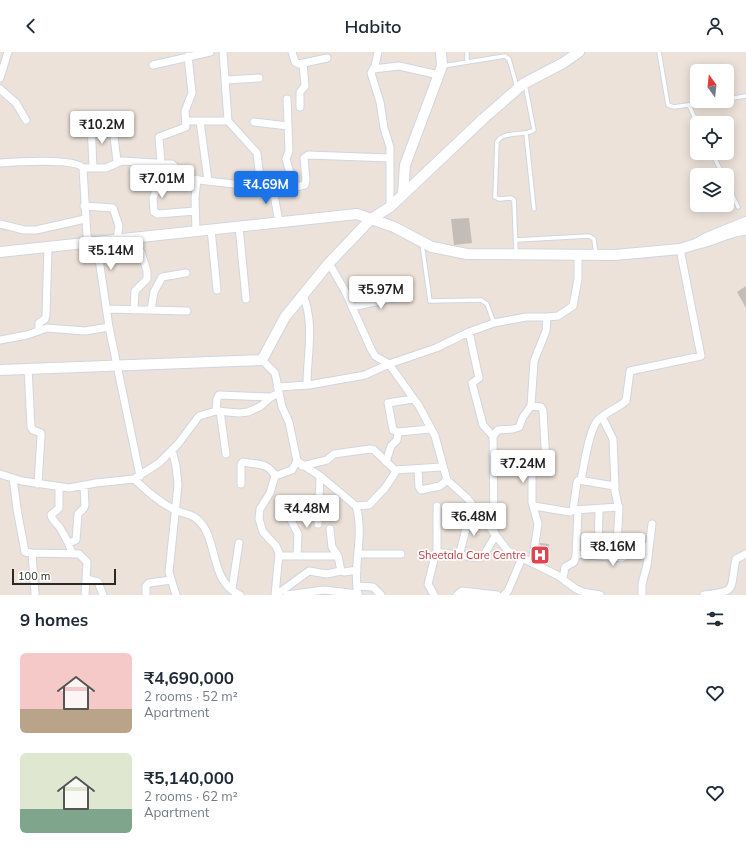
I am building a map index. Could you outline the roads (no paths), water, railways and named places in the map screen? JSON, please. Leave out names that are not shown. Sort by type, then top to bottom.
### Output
[{"type":"main road","points":[[403,194],[405,165],[441,70],[441,52]]},
{"type":"main road","points":[[0,370],[262,360],[285,317],[302,295],[329,263],[371,219],[390,207],[483,118],[521,85],[563,63],[579,52]]},
{"type":"main road","points":[[0,252],[357,214],[394,227],[432,247],[467,254],[596,255],[680,249],[709,242],[739,230],[746,230]]},
{"type":"main road","points":[[696,244],[746,222]]},
{"type":"street","points":[[0,78],[8,52]]},
{"type":"street","points":[[153,65],[200,53],[210,52]]},
{"type":"street","points":[[223,52],[228,121],[257,154],[261,187]]},
{"type":"street","points":[[292,52],[295,62],[303,63],[327,58]]},
{"type":"street","points":[[378,52],[371,76],[380,102],[384,128],[390,147],[390,207]]},
{"type":"street","points":[[188,56],[192,93],[185,112],[186,127],[159,138],[161,179],[153,198],[154,212],[158,214],[195,211]]},
{"type":"street","points":[[300,107],[300,92],[304,86],[303,63]]},
{"type":"street","points":[[373,69],[399,66],[441,70]]},
{"type":"street","points":[[226,80],[259,78]]},
{"type":"street","points":[[0,89],[16,103],[26,120]]},
{"type":"street","points":[[287,99],[289,151],[286,159],[294,187]]},
{"type":"street","points":[[112,121],[117,161]]},
{"type":"street","points":[[186,121],[228,121]]},
{"type":"street","points":[[200,121],[208,181]]},
{"type":"street","points":[[91,122],[93,168]]},
{"type":"street","points":[[254,122],[288,126]]},
{"type":"street","points":[[0,163],[30,161],[69,163],[78,164],[82,168],[106,168],[117,161],[161,164],[175,166],[179,177],[261,187],[265,191],[271,192],[306,183],[304,158],[308,155],[390,158]]},
{"type":"street","points":[[82,168],[87,236],[99,259],[109,327],[118,366],[137,478],[151,496],[175,510],[196,517],[205,529],[217,569],[232,589],[240,595]]},
{"type":"street","points":[[196,231],[195,211],[197,179]]},
{"type":"street","points":[[271,192],[274,195],[279,222]]},
{"type":"street","points":[[84,206],[113,208],[126,252],[141,252],[147,271],[147,279],[135,291],[134,310]]},
{"type":"street","points":[[0,224],[24,230],[36,230],[85,219]]},
{"type":"street","points":[[239,226],[246,299]]},
{"type":"street","points":[[211,229],[217,290]]},
{"type":"street","points":[[39,330],[39,323],[46,316],[48,246]]},
{"type":"street","points":[[563,579],[565,567],[574,562],[576,554],[575,510],[577,482],[581,480],[595,423],[626,401],[630,371],[701,356],[680,249]]},
{"type":"street","points":[[0,474],[38,484],[69,488],[137,478],[159,464],[199,416],[218,411],[239,413],[248,412],[261,406],[278,390],[365,375],[389,364],[436,348],[469,332],[494,323],[526,316],[558,316],[573,306],[578,279],[578,255]]},
{"type":"street","points":[[329,263],[375,356],[389,364],[400,378],[419,406],[436,436],[442,467],[447,480],[467,498],[508,551],[563,579],[576,592],[600,595]]},
{"type":"street","points":[[151,310],[154,292],[162,277],[186,273]]},
{"type":"street","points":[[302,295],[306,305],[310,341],[308,385]]},
{"type":"street","points":[[352,307],[406,295]]},
{"type":"street","points":[[107,310],[188,311]]},
{"type":"street","points":[[437,552],[477,558],[483,557],[495,533],[493,436],[498,430],[513,430],[519,427],[523,417],[531,406],[534,361],[546,331],[547,317]]},
{"type":"street","points":[[0,340],[55,327],[85,331],[109,327]]},
{"type":"street","points":[[469,332],[479,378],[472,383],[484,428],[493,436]]},
{"type":"street","points":[[262,360],[275,373],[282,407],[289,422],[300,463],[320,476],[356,506],[359,533],[357,570],[358,595],[324,590],[287,595]]},
{"type":"street","points":[[28,368],[31,427],[33,430],[40,433],[41,436],[38,484]]},
{"type":"street","points":[[226,454],[218,411],[217,399],[219,395],[271,397]]},
{"type":"street","points":[[413,399],[388,403],[393,430],[398,432],[432,429]]},
{"type":"street","points":[[531,406],[541,408],[543,411],[546,464],[532,468],[534,506],[538,524],[532,563]]},
{"type":"street","points":[[602,417],[612,439],[616,501],[619,507],[616,542],[618,545],[649,547]]},
{"type":"street","points":[[386,462],[391,446],[397,440],[398,432]]},
{"type":"street","points":[[275,476],[292,470],[300,463],[327,460],[334,454],[370,449],[374,450],[393,469],[398,470],[442,467]]},
{"type":"street","points":[[172,450],[176,466],[178,485],[169,572],[176,595]]},
{"type":"street","points":[[241,484],[241,464],[243,462],[266,466],[271,469],[275,476],[270,493],[260,509],[259,519],[260,527],[278,549],[279,556],[275,595]]},
{"type":"street","points":[[418,468],[419,487],[421,490],[440,486],[447,480]]},
{"type":"street","points":[[356,506],[369,505],[385,488],[398,470]]},
{"type":"street","points":[[318,524],[320,476]]},
{"type":"street","points":[[13,478],[25,552],[79,554],[87,562],[85,595]]},
{"type":"street","points":[[581,480],[615,487]]},
{"type":"street","points":[[69,543],[76,540],[78,514],[85,505],[84,486]]},
{"type":"street","points":[[59,487],[59,508],[51,515],[60,527],[65,539],[69,543],[72,554]]},
{"type":"street","points":[[289,504],[290,520],[298,534],[297,556]]},
{"type":"street","points":[[434,595],[428,584],[435,554],[437,552],[436,506]]},
{"type":"street","points":[[534,506],[570,512],[575,510],[619,507]]},
{"type":"street","points":[[598,556],[599,509]]},
{"type":"street","points":[[459,556],[466,529],[478,514]]},
{"type":"street","points":[[642,595],[642,584],[647,565],[652,524]]},
{"type":"street","points":[[330,529],[332,547],[338,556],[341,571]]},
{"type":"street","points":[[232,589],[238,543]]},
{"type":"street","points":[[576,554],[624,558],[628,555],[629,546]]},
{"type":"street","points":[[32,553],[35,594]]},
{"type":"street","points":[[359,554],[401,554]]},
{"type":"street","points":[[704,595],[727,592],[731,588],[736,559],[746,554]]},
{"type":"street","points":[[279,556],[338,556]]},
{"type":"street","points":[[506,595],[522,558]]},
{"type":"street","points":[[275,595],[308,571],[327,574],[357,570]]},
{"type":"street","points":[[87,579],[98,582],[103,595]]},
{"type":"street","points":[[146,595],[146,586],[149,583],[171,580]]},
{"type":"street","points":[[357,586],[373,587],[381,595]]},
{"type":"street","points":[[457,595],[462,591],[497,595]]},
{"type":"lane","points":[[467,52],[467,62]]},
{"type":"lane","points":[[659,52],[668,105],[674,107],[689,105],[694,116]]},
{"type":"lane","points":[[441,70],[467,62],[507,57],[521,85],[534,130],[526,133],[503,136],[498,138],[496,142],[495,197],[499,199],[511,198],[514,200],[516,255]]},
{"type":"lane","points":[[734,98],[746,96]]},
{"type":"lane","points":[[526,133],[534,209]]},
{"type":"lane","points":[[734,199],[738,207]]},
{"type":"lane","points":[[516,240],[589,236],[594,239],[596,255]]},
{"type":"lane","points":[[421,241],[430,301],[481,300],[487,304],[494,323]]},
{"type":"place","name":"Sheetala Care Centre","points":[[540,555]]}]
